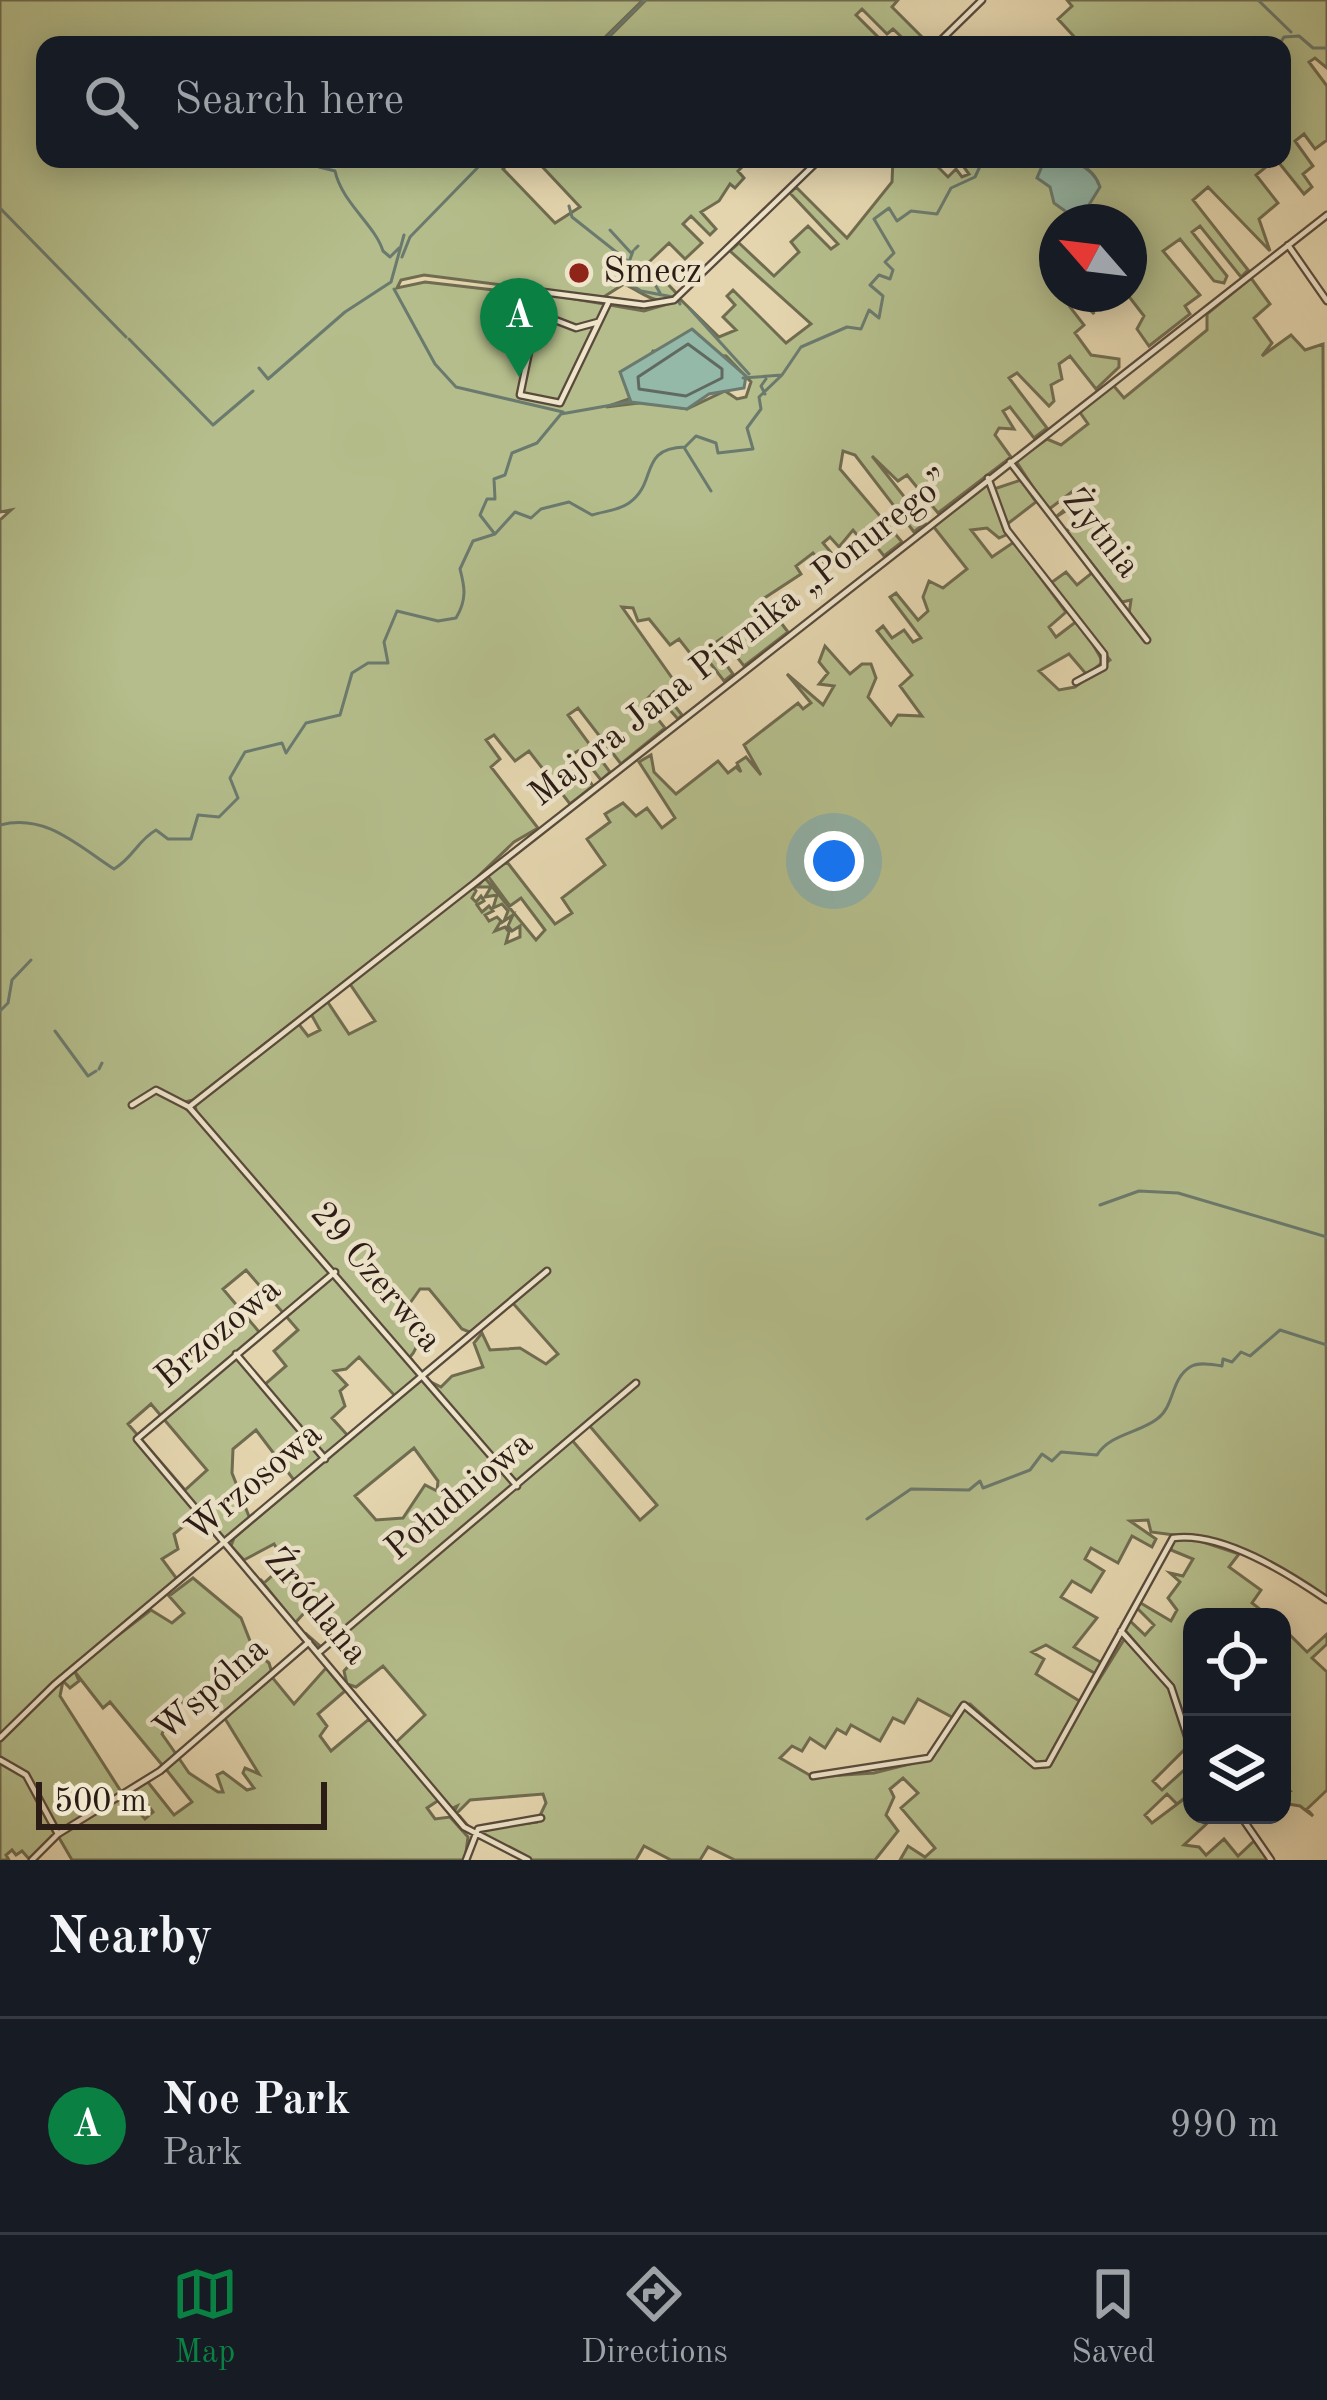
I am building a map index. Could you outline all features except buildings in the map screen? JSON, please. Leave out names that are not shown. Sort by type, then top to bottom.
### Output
[{"type":"street","points":[[945,36],[982,0]]},
{"type":"street","points":[[547,292],[654,305],[677,298],[811,168]]},
{"type":"street","name":"Majora Jana Piwnika „Ponurego”","points":[[189,1107],[1327,215]]},
{"type":"street","points":[[1288,245],[1327,302]]},
{"type":"street","points":[[598,322],[576,328],[537,313],[519,392],[522,398],[560,403],[611,301]]},
{"type":"street","name":"Żytnia","points":[[1010,461],[1147,640]]},
{"type":"street","points":[[988,478],[1007,530],[1103,654],[1104,664],[1076,682]]},
{"type":"street","points":[[132,1106],[156,1090],[189,1107]]},
{"type":"street","name":"29 Czerwca","points":[[189,1107],[517,1486]]},
{"type":"street","name":"Wrzosowa","points":[[0,1738],[54,1685],[547,1271]]},
{"type":"street","name":"Brzozowa","points":[[137,1439],[335,1272]]},
{"type":"street","points":[[236,1354],[325,1459]]},
{"type":"street","name":"Południowa","points":[[318,1653],[636,1382]]},
{"type":"street","name":"Źródlana","points":[[137,1439],[474,1836]]},
{"type":"street","points":[[813,1776],[929,1758],[964,1705],[1043,1766],[1170,1541],[1180,1536],[1236,1551],[1295,1578],[1327,1600]]},
{"type":"street","points":[[1121,1631],[1171,1687],[1183,1723]]},
{"type":"street","name":"Wspólna","points":[[32,1860],[58,1834],[160,1771],[309,1642]]},
{"type":"street","points":[[0,1760],[26,1775],[58,1834]]},
{"type":"street","points":[[466,1860],[478,1828],[541,1818]]},
{"type":"street","points":[[1246,1824],[1271,1860]]},
{"type":"street","points":[[474,1836],[528,1860]]},
{"type":"green space","points":[[0,0],[643,0],[606,36],[36,36],[36,168],[504,168],[555,223],[580,207],[543,168],[741,168],[738,171],[744,178],[735,188],[730,184],[719,201],[701,212],[716,229],[710,235],[691,216],[683,224],[702,243],[685,259],[669,243],[648,263],[678,295],[670,299],[650,298],[624,284],[602,298],[424,275],[401,280],[397,288],[425,282],[494,290],[524,300],[552,295],[644,311],[681,300],[719,337],[736,330],[723,317],[735,305],[727,296],[733,290],[786,343],[811,324],[730,251],[739,243],[774,276],[799,252],[791,242],[808,226],[831,249],[838,244],[790,193],[796,187],[847,238],[892,182],[893,168],[939,168],[948,177],[956,169],[962,177],[969,174],[965,168],[1265,168],[1256,175],[1278,203],[1259,219],[1270,251],[1208,187],[1193,200],[1248,270],[1241,277],[1200,226],[1192,232],[1227,276],[1224,283],[1214,281],[1180,239],[1163,251],[1200,295],[1185,306],[1190,314],[1149,346],[1137,329],[1144,316],[1141,312],[1147,312],[1147,204],[1039,204],[1039,312],[1074,312],[1084,325],[1075,333],[1091,355],[1119,359],[1119,367],[1096,389],[1070,356],[1059,364],[1062,379],[1051,385],[1054,401],[1049,406],[1017,373],[1009,378],[1047,428],[1034,438],[1010,407],[1003,411],[1014,429],[999,428],[995,435],[1011,457],[938,513],[907,475],[898,481],[872,456],[925,523],[914,532],[855,455],[843,451],[840,469],[902,542],[884,556],[869,537],[862,541],[853,530],[839,547],[830,537],[823,543],[834,556],[823,564],[813,553],[796,566],[801,574],[763,599],[788,632],[744,666],[722,638],[712,645],[733,674],[724,681],[701,651],[693,657],[679,639],[670,645],[649,619],[638,621],[633,608],[622,607],[677,685],[666,695],[682,715],[678,719],[654,692],[644,702],[665,728],[621,764],[578,708],[568,715],[610,772],[601,780],[578,751],[571,755],[593,786],[570,804],[529,751],[515,761],[494,735],[486,740],[500,759],[491,767],[538,828],[514,842],[470,884],[476,891],[472,898],[476,902],[481,896],[484,901],[477,905],[482,912],[489,906],[493,911],[485,915],[489,921],[497,917],[501,921],[495,931],[505,927],[509,932],[506,943],[520,937],[520,926],[512,931],[508,926],[513,915],[504,921],[508,911],[502,904],[493,908],[497,895],[485,897],[491,887],[477,887],[485,878],[536,940],[545,930],[521,898],[510,906],[487,875],[507,862],[555,924],[572,913],[562,898],[605,865],[587,839],[610,822],[605,814],[623,803],[636,816],[647,808],[662,828],[675,818],[639,762],[651,755],[654,772],[676,794],[718,761],[728,773],[736,767],[741,772],[737,763],[746,757],[761,775],[744,745],[798,703],[803,709],[811,703],[787,674],[823,705],[834,686],[819,684],[828,673],[819,662],[825,646],[850,674],[862,664],[871,664],[876,678],[868,697],[891,725],[898,715],[922,716],[900,686],[912,675],[877,631],[883,626],[892,638],[904,630],[913,642],[921,638],[890,597],[896,593],[918,620],[928,611],[923,597],[929,581],[943,588],[967,569],[933,526],[987,484],[1008,534],[999,538],[987,528],[971,530],[992,557],[1014,542],[1066,612],[1049,627],[1056,637],[1077,621],[1048,585],[1066,572],[1077,585],[1093,572],[1129,614],[1131,600],[1122,602],[1066,531],[1085,521],[1082,512],[1093,502],[1088,497],[1056,517],[1086,491],[1077,488],[1048,510],[1016,461],[1047,439],[1061,445],[1088,424],[1079,411],[1113,385],[1124,398],[1207,330],[1207,314],[1251,278],[1270,304],[1254,318],[1272,343],[1262,356],[1291,335],[1305,350],[1323,344],[1327,1597],[1238,1551],[1197,1540],[1239,1554],[1229,1567],[1261,1590],[1252,1603],[1258,1608],[1183,1608],[1183,1712],[1171,1684],[1124,1629],[1129,1620],[1145,1635],[1154,1625],[1136,1607],[1139,1602],[1171,1621],[1177,1610],[1168,1598],[1180,1582],[1170,1573],[1183,1576],[1193,1559],[1171,1550],[1172,1540],[1182,1536],[1151,1532],[1148,1520],[1130,1521],[1156,1539],[1152,1547],[1132,1536],[1118,1563],[1091,1548],[1085,1559],[1104,1571],[1091,1592],[1072,1581],[1061,1597],[1097,1618],[1074,1647],[1102,1663],[1096,1674],[1046,1645],[1032,1652],[1044,1659],[1036,1674],[1081,1702],[1046,1764],[1035,1763],[970,1704],[961,1704],[952,1717],[918,1699],[904,1723],[893,1718],[880,1741],[851,1725],[846,1734],[837,1729],[825,1748],[810,1738],[802,1751],[792,1746],[780,1758],[813,1777],[874,1773],[926,1760],[938,1750],[959,1710],[968,1706],[1035,1766],[1045,1767],[1125,1638],[1169,1686],[1183,1730],[1183,1751],[1153,1781],[1162,1790],[1183,1771],[1183,1799],[1177,1804],[1167,1794],[1145,1815],[1152,1823],[1183,1800],[1183,1824],[1206,1824],[1184,1845],[1199,1847],[1206,1855],[1224,1839],[1238,1856],[1254,1841],[1268,1860],[900,1860],[908,1846],[925,1857],[935,1848],[901,1808],[918,1793],[903,1778],[890,1789],[894,1797],[886,1815],[898,1831],[875,1860],[735,1860],[708,1847],[700,1860],[671,1860],[644,1846],[636,1860],[531,1860],[477,1835],[480,1829],[537,1822],[546,1803],[543,1794],[470,1800],[457,1813],[473,1832],[454,1812],[457,1806],[451,1809],[442,1798],[427,1808],[435,1819],[450,1817],[468,1837],[465,1860],[72,1860],[58,1836],[124,1795],[145,1819],[153,1812],[135,1788],[147,1781],[174,1815],[192,1802],[165,1768],[178,1757],[189,1773],[218,1792],[223,1792],[217,1775],[223,1772],[247,1790],[254,1788],[243,1773],[245,1768],[259,1774],[224,1717],[272,1677],[294,1704],[326,1668],[345,1691],[318,1714],[327,1726],[320,1736],[331,1751],[369,1719],[392,1746],[425,1715],[383,1666],[356,1687],[347,1684],[344,1671],[355,1659],[340,1637],[354,1624],[322,1648],[316,1648],[305,1633],[321,1647],[342,1628],[317,1599],[295,1623],[260,1579],[264,1583],[286,1563],[274,1544],[244,1560],[231,1546],[234,1538],[297,1484],[256,1430],[233,1449],[232,1473],[250,1519],[225,1539],[199,1513],[174,1534],[178,1549],[162,1559],[177,1579],[74,1669],[151,1610],[172,1623],[184,1613],[169,1596],[193,1578],[241,1618],[254,1651],[269,1663],[272,1673],[223,1715],[212,1700],[186,1700],[173,1709],[162,1734],[176,1754],[163,1766],[110,1702],[103,1708],[75,1672],[79,1681],[70,1688],[63,1681],[60,1696],[122,1793],[57,1834],[30,1860],[22,1851],[16,1855],[12,1850],[6,1855],[9,1860],[0,1860],[0,520],[11,510],[0,512]],"holes":[[[653,351],[726,356],[751,382],[746,397],[737,399],[725,391],[687,409],[647,402],[606,407],[629,399]],[[1080,622],[1110,660],[1075,687],[1059,690],[1039,671],[1069,654],[1087,675],[1103,662]],[[461,891],[350,984],[375,1021],[349,1034],[327,1001],[311,1014],[320,1030],[308,1036],[298,1023],[195,1105],[198,1120],[180,1103],[193,1100]],[[246,1270],[298,1330],[274,1351],[286,1366],[262,1387],[234,1355],[260,1333],[223,1289]],[[420,1289],[429,1289],[462,1329],[472,1333],[511,1301],[558,1354],[546,1364],[520,1348],[490,1350],[482,1333],[474,1343],[483,1367],[452,1376],[441,1387],[425,1379],[410,1357],[418,1338],[408,1306]],[[359,1357],[396,1397],[349,1437],[332,1418],[345,1406],[340,1391],[347,1385],[334,1371],[346,1369]],[[151,1404],[207,1470],[185,1490],[128,1424]],[[588,1424],[657,1505],[640,1520],[571,1439]],[[414,1448],[438,1481],[437,1491],[425,1485],[403,1518],[376,1520],[355,1496]]]},
{"type":"green space","points":[[646,0],[898,0],[892,7],[921,36],[900,36],[893,29],[887,34],[862,9],[856,15],[877,36],[610,36]]},
{"type":"green space","points":[[1067,0],[1327,0],[1327,68],[1315,58],[1309,62],[1327,86],[1327,140],[1315,149],[1304,134],[1295,141],[1313,166],[1303,174],[1312,187],[1304,194],[1283,168],[1291,168],[1291,36],[1074,36],[1058,19],[1072,6]]},
{"type":"green space","points":[[1021,480],[1036,502],[1006,525],[994,489]]},
{"type":"green space","points":[[1327,1634],[1327,1644],[1312,1658],[1327,1672],[1327,1790],[1307,1809],[1313,1816],[1291,1804],[1291,1636],[1307,1652]]},
{"type":"water","points":[[1041,168],[1085,168],[1100,187],[1089,204],[1055,204],[1050,187],[1037,178]]},
{"type":"water","points":[[692,329],[746,376],[744,388],[709,394],[687,409],[631,402],[620,372]]},
{"type":"waterway","points":[[608,36],[645,0]]},
{"type":"waterway","points":[[1258,0],[1291,32]]},
{"type":"waterway","points":[[1291,37],[1299,36],[1313,48],[1327,48]]},
{"type":"waterway","points":[[323,168],[335,171],[344,193],[383,251],[390,257],[399,248]]},
{"type":"waterway","points":[[402,257],[410,237],[477,168]]},
{"type":"waterway","points":[[743,378],[782,375],[801,347],[847,327],[861,329],[869,310],[879,318],[883,296],[870,285],[879,275],[890,279],[893,270],[885,262],[894,253],[874,219],[889,208],[897,221],[911,211],[937,214],[951,188],[975,177],[979,168]]},
{"type":"waterway","points":[[569,206],[572,217],[653,281],[660,293]]},
{"type":"waterway","points":[[0,208],[126,337]]},
{"type":"waterway","points":[[610,230],[632,254]]},
{"type":"waterway","points":[[259,368],[268,379],[345,312],[391,282],[404,235]]},
{"type":"waterway","points":[[635,249],[638,246]]},
{"type":"waterway","points":[[628,265],[633,251]]},
{"type":"waterway","points":[[611,283],[622,279],[641,291],[673,297]]},
{"type":"waterway","points":[[394,289],[435,364],[456,387],[563,412]]},
{"type":"waterway","points":[[690,309],[749,374]]},
{"type":"waterway","points":[[129,339],[213,425],[253,391]]},
{"type":"waterway","points":[[0,825],[16,822],[46,827],[114,869],[156,830],[168,839],[191,839],[198,815],[219,817],[238,798],[230,778],[245,752],[282,743],[286,753],[306,723],[340,715],[352,673],[368,663],[388,663],[384,642],[397,611],[438,621],[456,618],[464,598],[460,569],[473,541],[495,534],[515,512],[531,518],[541,509],[569,502],[592,515],[625,506],[638,495],[660,453],[685,447],[696,436],[716,443],[718,453],[753,449],[747,428],[761,409],[759,397],[782,375]]},
{"type":"waterway","points":[[765,394],[761,386],[766,379]]},
{"type":"waterway","points":[[494,533],[480,515],[487,499],[495,499],[494,479],[505,475],[512,453],[537,443],[561,414],[629,402]]},
{"type":"waterway","points":[[685,449],[711,491]]},
{"type":"waterway","points":[[0,1011],[8,1003],[12,980],[31,960]]},
{"type":"waterway","points":[[55,1031],[88,1076],[96,1071]]},
{"type":"waterway","points":[[99,1069],[102,1063]]},
{"type":"waterway","points":[[1100,1205],[1139,1191],[1178,1193],[1327,1237]]},
{"type":"waterway","points":[[867,1519],[911,1489],[969,1490],[980,1481],[983,1488],[1030,1470],[1042,1454],[1052,1461],[1061,1452],[1097,1455],[1109,1442],[1163,1414],[1190,1367],[1222,1366],[1223,1359],[1232,1362],[1241,1352],[1250,1356],[1280,1330],[1327,1345]]},
{"type":"place","name":"Smecz","points":[[579,273]]},
{"type":"place","name":"Noe Park","points":[[519,377]]}]
